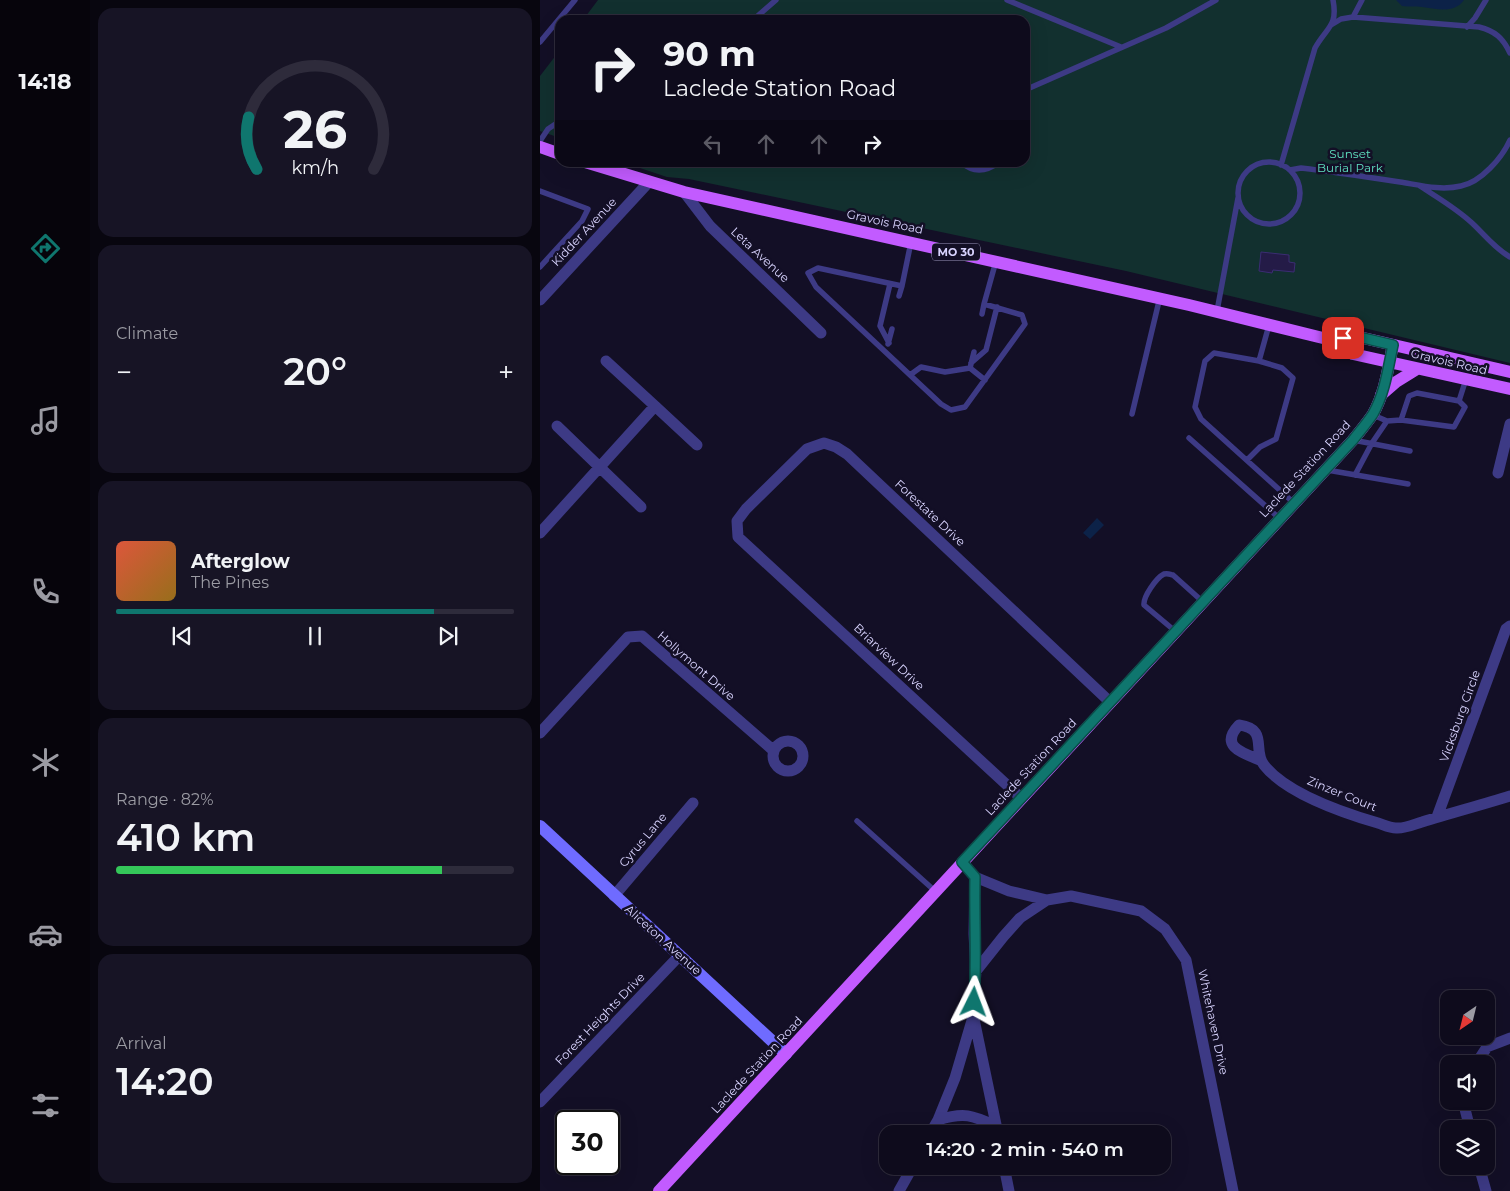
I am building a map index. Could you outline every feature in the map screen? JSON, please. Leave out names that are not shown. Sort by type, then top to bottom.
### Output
[{"type":"main road","points":[[540,147],[555,152]]},
{"type":"main road","name":"Gravois Road","points":[[600,167],[648,183],[684,192],[1160,297],[1327,339],[1359,337],[1510,372]]},
{"type":"main road","name":"Gravois Road","points":[[1327,339],[1352,354],[1510,389]]},
{"type":"main road","name":"Laclede Station Road","points":[[659,1191],[1202,601],[1353,440],[1372,414],[1381,395],[1393,345]]},
{"type":"main road","points":[[1381,395],[1396,382],[1417,369]]},
{"type":"street","name":"Kidder Avenue","points":[[540,300],[648,183]]},
{"type":"street","name":"Leta Avenue","points":[[684,192],[710,226],[821,333]]},
{"type":"street","points":[[606,361],[697,445]]},
{"type":"street","points":[[540,533],[655,406]]},
{"type":"street","points":[[1498,473],[1510,424]]},
{"type":"street","points":[[556,426],[641,507]]},
{"type":"street","name":"Forestate Drive","points":[[738,537],[737,522],[746,510],[807,449],[824,443],[836,447],[847,454],[1110,702]]},
{"type":"street","name":"Briarview Drive","points":[[738,537],[1021,798]]},
{"type":"street","name":"Vicksburg Circle","points":[[1437,817],[1506,629],[1510,626]]},
{"type":"street","name":"Hollymont Drive","points":[[540,733],[628,637],[642,636],[774,751]]},
{"type":"street","name":"Zinzer Court","points":[[1260,760],[1268,770],[1287,785],[1317,801],[1354,816],[1398,829],[1510,796]]},
{"type":"street","name":"Cyrus Lane","points":[[614,896],[694,803]]},
{"type":"street","name":"Aliceton Avenue","points":[[540,826],[786,1054]]},
{"type":"street","name":"Whitehaven Drive","points":[[962,862],[975,877],[1010,890],[1047,900]]},
{"type":"street","points":[[935,1125],[955,1078],[973,1017],[976,971],[974,934],[975,877]]},
{"type":"street","name":"Whitehaven Drive","points":[[976,971],[1020,918],[1047,900],[1070,896],[1141,911],[1165,929],[1186,960],[1234,1191]]},
{"type":"street","name":"Forest Heights Drive","points":[[541,1099],[680,955]]},
{"type":"street","points":[[973,1017],[996,1125]]},
{"type":"street","points":[[1482,1055],[1487,1048],[1510,1038]]},
{"type":"street","points":[[938,1120],[956,1115],[976,1117],[989,1125]]},
{"type":"street","points":[[899,1191],[908,1175]]},
{"type":"street","points":[[1006,1175],[1009,1191]]},
{"type":"street","points":[[1482,1175],[1486,1191]]},
{"type":"lane","points":[[562,15],[575,0]]},
{"type":"lane","points":[[759,15],[776,0]]},
{"type":"lane","points":[[1007,0],[1121,47]]},
{"type":"lane","points":[[1030,88],[1166,28],[1216,0]]},
{"type":"lane","points":[[1281,165],[1316,48],[1336,14],[1333,0]]},
{"type":"lane","points":[[1353,17],[1362,0]]},
{"type":"lane","points":[[1467,27],[1486,0]]},
{"type":"lane","points":[[1331,25],[1341,19],[1353,17],[1479,27],[1491,30],[1500,38],[1510,53]]},
{"type":"lane","points":[[540,42],[555,24]]},
{"type":"lane","points":[[540,141],[548,128],[555,124]]},
{"type":"lane","points":[[1290,170],[1301,168],[1438,188],[1462,186],[1495,164],[1505,152],[1510,140]]},
{"type":"lane","points":[[1217,311],[1238,194],[1244,175],[1252,168],[1271,162],[1290,170],[1300,187],[1300,198],[1297,207],[1291,216],[1282,221],[1262,223],[1253,219],[1245,213],[1238,194]]},
{"type":"lane","points":[[967,167],[984,170],[993,167]]},
{"type":"lane","points":[[1417,184],[1452,205],[1494,247],[1510,257]]},
{"type":"lane","points":[[540,191],[588,209],[582,221],[540,266]]},
{"type":"lane","points":[[899,296],[911,242]]},
{"type":"lane","points":[[982,314],[996,261]]},
{"type":"lane","points":[[902,286],[818,268],[808,273],[816,287],[941,404],[951,410],[966,407],[1025,324],[1022,315],[984,304]]},
{"type":"lane","points":[[889,342],[880,326],[890,284]]},
{"type":"lane","points":[[1132,414],[1160,297]]},
{"type":"lane","points":[[910,375],[921,368],[945,372],[970,365],[986,350],[997,307]]},
{"type":"lane","points":[[1259,360],[1269,325]]},
{"type":"lane","points":[[886,353],[892,329]]},
{"type":"lane","points":[[970,365],[974,352]]},
{"type":"lane","points":[[1247,460],[1260,447],[1276,439],[1293,378],[1282,368],[1259,360],[1214,353],[1205,361],[1195,407],[1201,419],[1294,502]]},
{"type":"lane","points":[[970,365],[985,380]]},
{"type":"lane","points":[[1459,401],[1466,379]]},
{"type":"lane","points":[[1372,414],[1387,421],[1401,420],[1454,428],[1465,407],[1459,401],[1417,393],[1409,396],[1401,420]]},
{"type":"lane","points":[[1355,475],[1387,421]]},
{"type":"lane","points":[[1189,438],[1279,518]]},
{"type":"lane","points":[[1353,440],[1410,451]]},
{"type":"lane","points":[[1325,469],[1408,484]]},
{"type":"lane","points":[[1175,632],[1144,605],[1146,594],[1163,575],[1173,575],[1202,601]]},
{"type":"lane","points":[[857,821],[935,891]]},
{"type":"green space","name":"Sunset Burial Park","points":[[598,0],[1510,0],[1510,363],[1126,271],[689,179],[667,177],[637,167],[1030,167],[1030,15],[587,15]]},
{"type":"green space","points":[[555,56],[555,136],[540,131],[540,76]]},
{"type":"water","points":[[1396,0],[1464,0],[1455,7],[1445,10],[1402,6]]},
{"type":"water","points":[[1097,518],[1104,525],[1090,539],[1083,533]]},
{"type":"building","points":[[1261,252],[1289,255],[1289,262],[1295,263],[1294,272],[1273,270],[1272,273],[1259,271]]},
{"type":"route","points":[[974,1002],[976,971],[974,934],[975,877],[962,862],[1367,423],[1378,404],[1387,376],[1393,345],[1359,337],[1343,338]]}]
